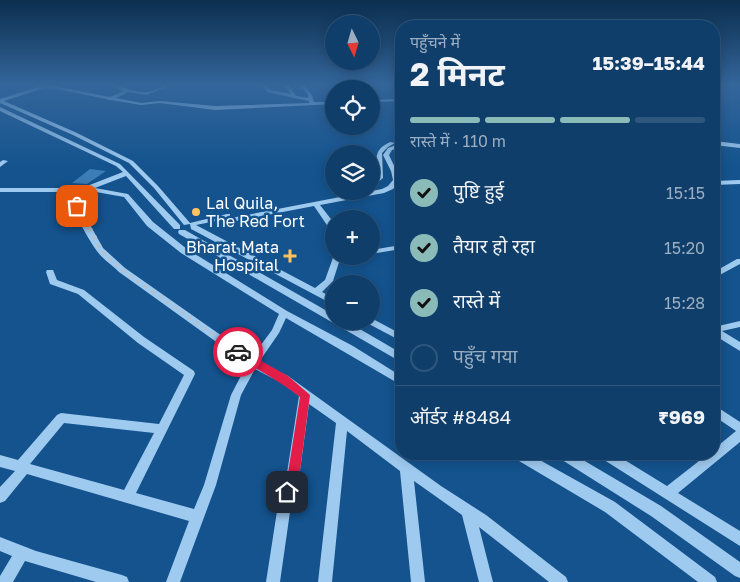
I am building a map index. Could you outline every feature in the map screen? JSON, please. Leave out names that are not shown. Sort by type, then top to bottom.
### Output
[{"type":"street","points":[[7,112],[118,165],[127,172],[179,230],[325,314]]},
{"type":"street","points":[[25,112],[131,162],[191,225],[325,297]]},
{"type":"street","points":[[380,150],[395,142]]},
{"type":"street","points":[[720,143],[740,145]]},
{"type":"street","points":[[395,147],[390,148],[386,155],[395,174]]},
{"type":"street","points":[[0,190],[72,190],[86,188],[127,172]]},
{"type":"street","points":[[720,183],[740,182]]},
{"type":"street","points":[[223,218],[231,220],[316,204],[384,190],[395,185]]},
{"type":"street","points":[[86,188],[126,195],[150,224],[208,267],[395,377]]},
{"type":"street","points":[[72,190],[86,224],[103,253],[122,270],[253,363],[284,379],[529,555],[562,582]]},
{"type":"street","points":[[166,237],[191,225],[223,218],[230,214],[325,197]]},
{"type":"street","points":[[316,204],[325,216]]},
{"type":"street","points":[[380,250],[395,248]]},
{"type":"street","points":[[720,273],[740,261]]},
{"type":"street","points":[[316,292],[329,281],[334,265]]},
{"type":"street","points":[[50,272],[53,282],[81,292],[141,340],[190,374],[127,498]]},
{"type":"street","points":[[173,582],[210,485],[236,395],[253,363],[276,331],[284,313]]},
{"type":"street","points":[[720,329],[740,324]]},
{"type":"street","points":[[380,326],[395,335]]},
{"type":"street","points":[[353,330],[395,354]]},
{"type":"street","points":[[720,334],[740,347]]},
{"type":"street","points":[[273,582],[288,478],[293,478],[305,395]]},
{"type":"street","points":[[720,414],[740,428]]},
{"type":"street","points":[[0,497],[61,418],[162,429]]},
{"type":"street","points":[[325,582],[342,422]]},
{"type":"street","points":[[720,450],[740,434]]},
{"type":"street","points":[[528,460],[610,508],[710,582]]},
{"type":"street","points":[[573,460],[656,511],[740,571]]},
{"type":"street","points":[[615,460],[740,539]]},
{"type":"street","points":[[668,493],[708,460]]},
{"type":"street","points":[[0,461],[198,517]]},
{"type":"street","points":[[406,468],[418,582]]},
{"type":"street","points":[[468,511],[486,582]]},
{"type":"street","points":[[0,544],[91,578],[122,582]]},
{"type":"street","points":[[5,582],[22,552]]},
{"type":"building","points":[[90,169],[106,171],[87,184],[72,183]]},
{"type":"way so far","points":[[77,206],[103,253],[122,270],[238,352]]},
{"type":"place","name":"Lal Quila, The Red Fort","points":[[196,212]]},
{"type":"place","name":"Bharat Mata Hospital","points":[[290,256]]},
{"type":"route","points":[[238,352],[253,363],[284,379],[305,395],[293,478],[288,478],[287,492]]}]
